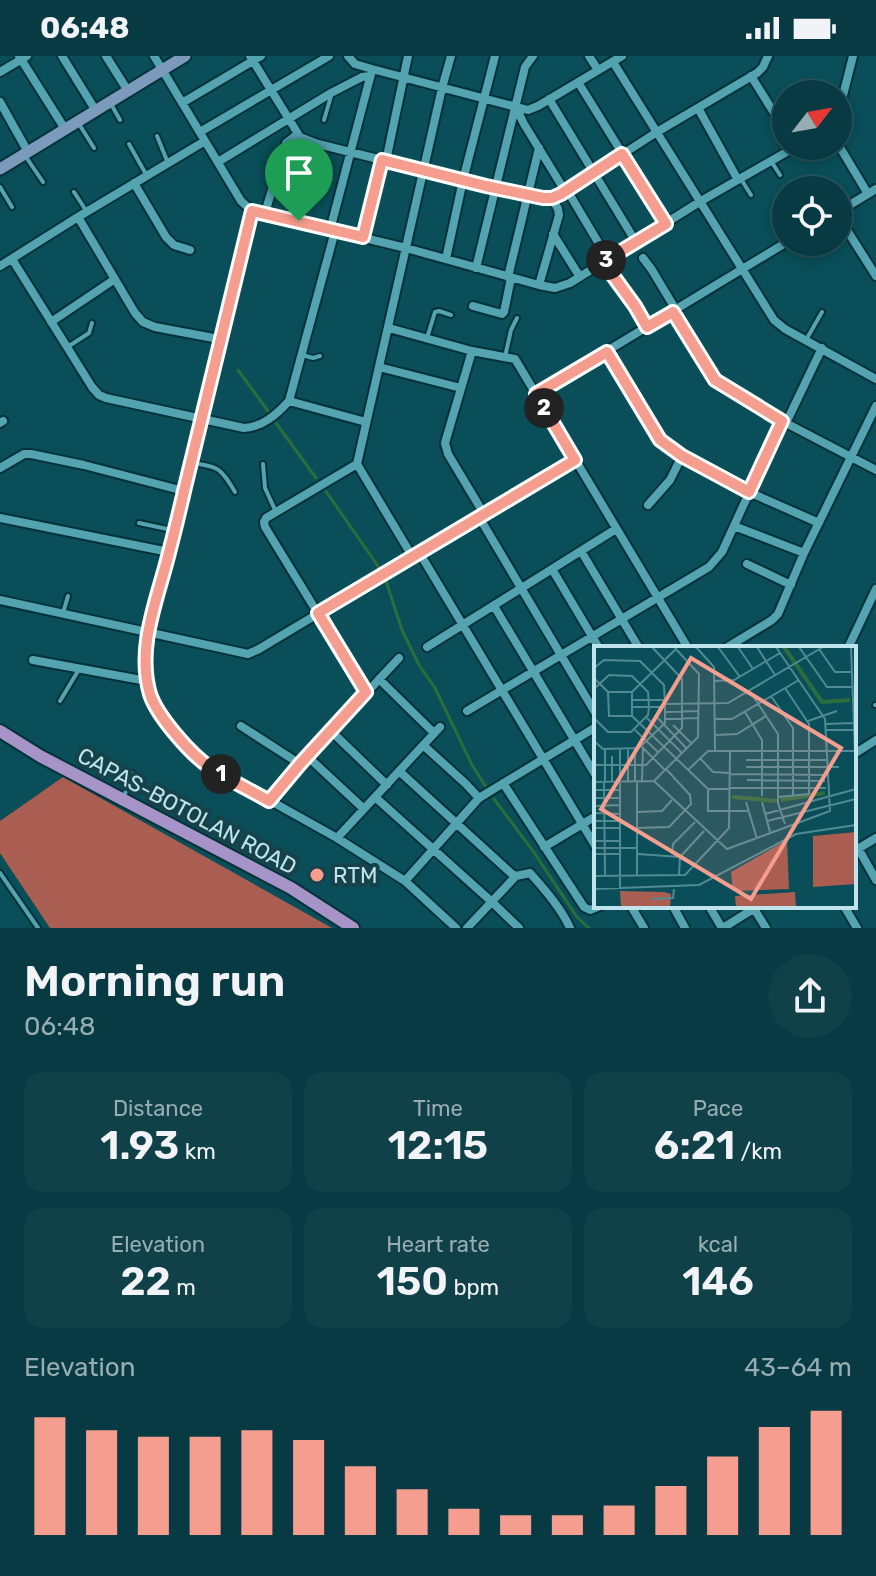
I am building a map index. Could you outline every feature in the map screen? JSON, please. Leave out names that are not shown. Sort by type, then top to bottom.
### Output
[{"type":"main road","name":"CAPAS-BOTOLAN ROAD","points":[[0,731],[40,756],[291,888],[353,928]]},
{"type":"street","points":[[62,56],[96,111]]},
{"type":"street","points":[[106,56],[128,91]]},
{"type":"street","points":[[154,56],[241,201],[252,211],[555,288],[580,277],[771,161]]},
{"type":"street","points":[[0,169],[185,56]]},
{"type":"street","points":[[0,266],[168,163],[203,136],[329,56]]},
{"type":"street","points":[[348,56],[371,73],[532,109],[622,56]]},
{"type":"street","points":[[363,237],[408,56]]},
{"type":"street","points":[[451,56],[357,464],[463,625],[594,843]]},
{"type":"street","points":[[446,259],[495,56]]},
{"type":"street","points":[[476,268],[518,107],[525,67],[533,56]]},
{"type":"street","points":[[589,56],[598,70]]},
{"type":"street","points":[[182,103],[255,58],[271,91],[300,137],[495,188],[552,198],[751,76],[763,67],[768,56]]},
{"type":"street","points":[[847,80],[853,56]]},
{"type":"street","points":[[0,72],[22,57],[65,129]]},
{"type":"street","points":[[613,62],[774,320],[876,379]]},
{"type":"street","points":[[218,162],[331,93],[371,73]]},
{"type":"street","points":[[12,259],[99,395],[244,428],[269,419],[289,401],[371,73]]},
{"type":"street","points":[[751,76],[772,110]]},
{"type":"street","points":[[578,82],[666,224]]},
{"type":"street","points":[[549,99],[636,242]]},
{"type":"street","points":[[0,102],[26,153]]},
{"type":"street","points":[[518,107],[520,116],[647,327]]},
{"type":"street","points":[[698,108],[739,180]]},
{"type":"street","points":[[265,213],[286,143],[298,134]]},
{"type":"street","points":[[299,221],[318,144]]},
{"type":"street","points":[[473,306],[504,312],[539,148]]},
{"type":"street","points":[[850,160],[872,191],[852,205]]},
{"type":"street","points":[[134,183],[166,237],[174,245],[190,250]]},
{"type":"street","points":[[539,285],[559,215],[552,198]]},
{"type":"street","points":[[252,211],[148,632],[145,672],[151,697],[164,720],[208,766],[337,838],[405,881],[456,928]]},
{"type":"street","points":[[83,214],[115,279],[143,322],[219,339]]},
{"type":"street","points":[[553,234],[580,277]]},
{"type":"street","points":[[852,237],[876,276]]},
{"type":"street","points":[[536,394],[772,251]]},
{"type":"street","points":[[643,258],[715,380],[784,422],[876,470]]},
{"type":"street","points":[[51,322],[115,279]]},
{"type":"street","points":[[389,328],[472,351],[515,359],[687,646]]},
{"type":"street","points":[[467,711],[709,567],[722,552],[822,348]]},
{"type":"street","points":[[472,351],[445,448],[594,711]]},
{"type":"street","points":[[607,352],[660,440],[682,456],[749,492],[819,523]]},
{"type":"street","points":[[379,367],[461,388]]},
{"type":"street","points":[[289,401],[366,422]]},
{"type":"street","points":[[729,646],[772,620],[782,607],[804,553],[876,406]]},
{"type":"street","points":[[0,468],[24,454],[31,454],[184,491]]},
{"type":"street","points":[[648,505],[670,480],[682,456]]},
{"type":"street","points":[[0,600],[248,654],[575,460]]},
{"type":"street","points":[[357,464],[264,522],[366,692]]},
{"type":"street","points":[[0,518],[169,552]]},
{"type":"street","points":[[734,526],[804,553]]},
{"type":"street","points":[[427,647],[616,529]]},
{"type":"street","points":[[581,551],[638,646]]},
{"type":"street","points":[[747,564],[791,585]]},
{"type":"street","points":[[552,569],[598,646]]},
{"type":"street","points":[[849,646],[876,589]]},
{"type":"street","points":[[494,606],[594,773]]},
{"type":"street","points":[[269,801],[399,658]]},
{"type":"street","points":[[33,660],[147,681]]},
{"type":"street","points":[[337,838],[437,730],[379,679]]},
{"type":"street","points":[[241,726],[300,764]]},
{"type":"street","points":[[405,881],[479,798],[594,728]]},
{"type":"street","points":[[331,731],[387,785]]},
{"type":"street","points":[[856,753],[876,740]]},
{"type":"street","points":[[423,745],[479,798]]},
{"type":"street","points":[[307,756],[364,809]]},
{"type":"street","points":[[399,771],[516,876]]},
{"type":"street","points":[[503,783],[584,907],[590,910],[595,908]]},
{"type":"street","points":[[375,797],[519,928]]},
{"type":"street","points":[[544,847],[594,817]]},
{"type":"street","points":[[876,838],[856,850],[876,880]]},
{"type":"street","points":[[467,928],[516,876],[530,873],[555,902],[570,928]]},
{"type":"street","points":[[632,908],[644,928]]},
{"type":"street","points":[[674,908],[685,928]]},
{"type":"street","points":[[710,908],[722,928],[753,908]]},
{"type":"street","points":[[756,908],[766,928]]},
{"type":"street","points":[[845,908],[857,928]]},
{"type":"lane","points":[[324,120],[331,93]]},
{"type":"lane","points":[[109,102],[120,120]]},
{"type":"lane","points":[[78,121],[94,148]]},
{"type":"lane","points":[[157,136],[168,163]]},
{"type":"lane","points":[[129,144],[147,176]]},
{"type":"lane","points":[[26,153],[43,182]]},
{"type":"lane","points":[[771,161],[780,175]]},
{"type":"lane","points":[[739,180],[751,195]]},
{"type":"lane","points":[[0,187],[12,207]]},
{"type":"lane","points":[[74,192],[83,214]]},
{"type":"lane","points":[[427,338],[435,312],[451,315]]},
{"type":"lane","points":[[806,340],[822,312]]},
{"type":"lane","points":[[505,357],[517,318]]},
{"type":"lane","points":[[66,347],[89,333],[92,323]]},
{"type":"lane","points":[[302,355],[320,356]]},
{"type":"lane","points":[[191,463],[216,467],[235,492]]},
{"type":"lane","points":[[263,464],[265,488],[276,512]]},
{"type":"lane","points":[[139,523],[175,530]]},
{"type":"lane","points":[[63,613],[68,596]]},
{"type":"lane","points":[[60,701],[79,669]]},
{"type":"lane","points":[[124,800],[132,773]]},
{"type":"lane","points":[[0,873],[38,928]]},
{"type":"shaded area","points":[[63,777],[332,928],[50,928],[0,853],[0,821]]},
{"type":"waterway","points":[[238,370],[268,411]]},
{"type":"waterway","points":[[276,423],[316,478]]},
{"type":"waterway","points":[[325,490],[380,569]]},
{"type":"waterway","points":[[386,581],[402,630],[486,787]]},
{"type":"waterway","points":[[494,799],[577,917],[589,928]]},
{"type":"place","name":"RTM","points":[[317,875]]},
{"type":"route","points":[[622,154],[666,224],[603,262],[647,327],[673,312],[715,380],[782,421],[749,492],[668,448],[660,440],[607,352],[536,394],[575,460],[318,613],[366,692],[269,801],[208,766],[185,744],[164,720],[151,697],[145,672],[148,632],[252,211],[299,221],[363,237],[382,160],[486,186],[552,198],[622,154]]}]
